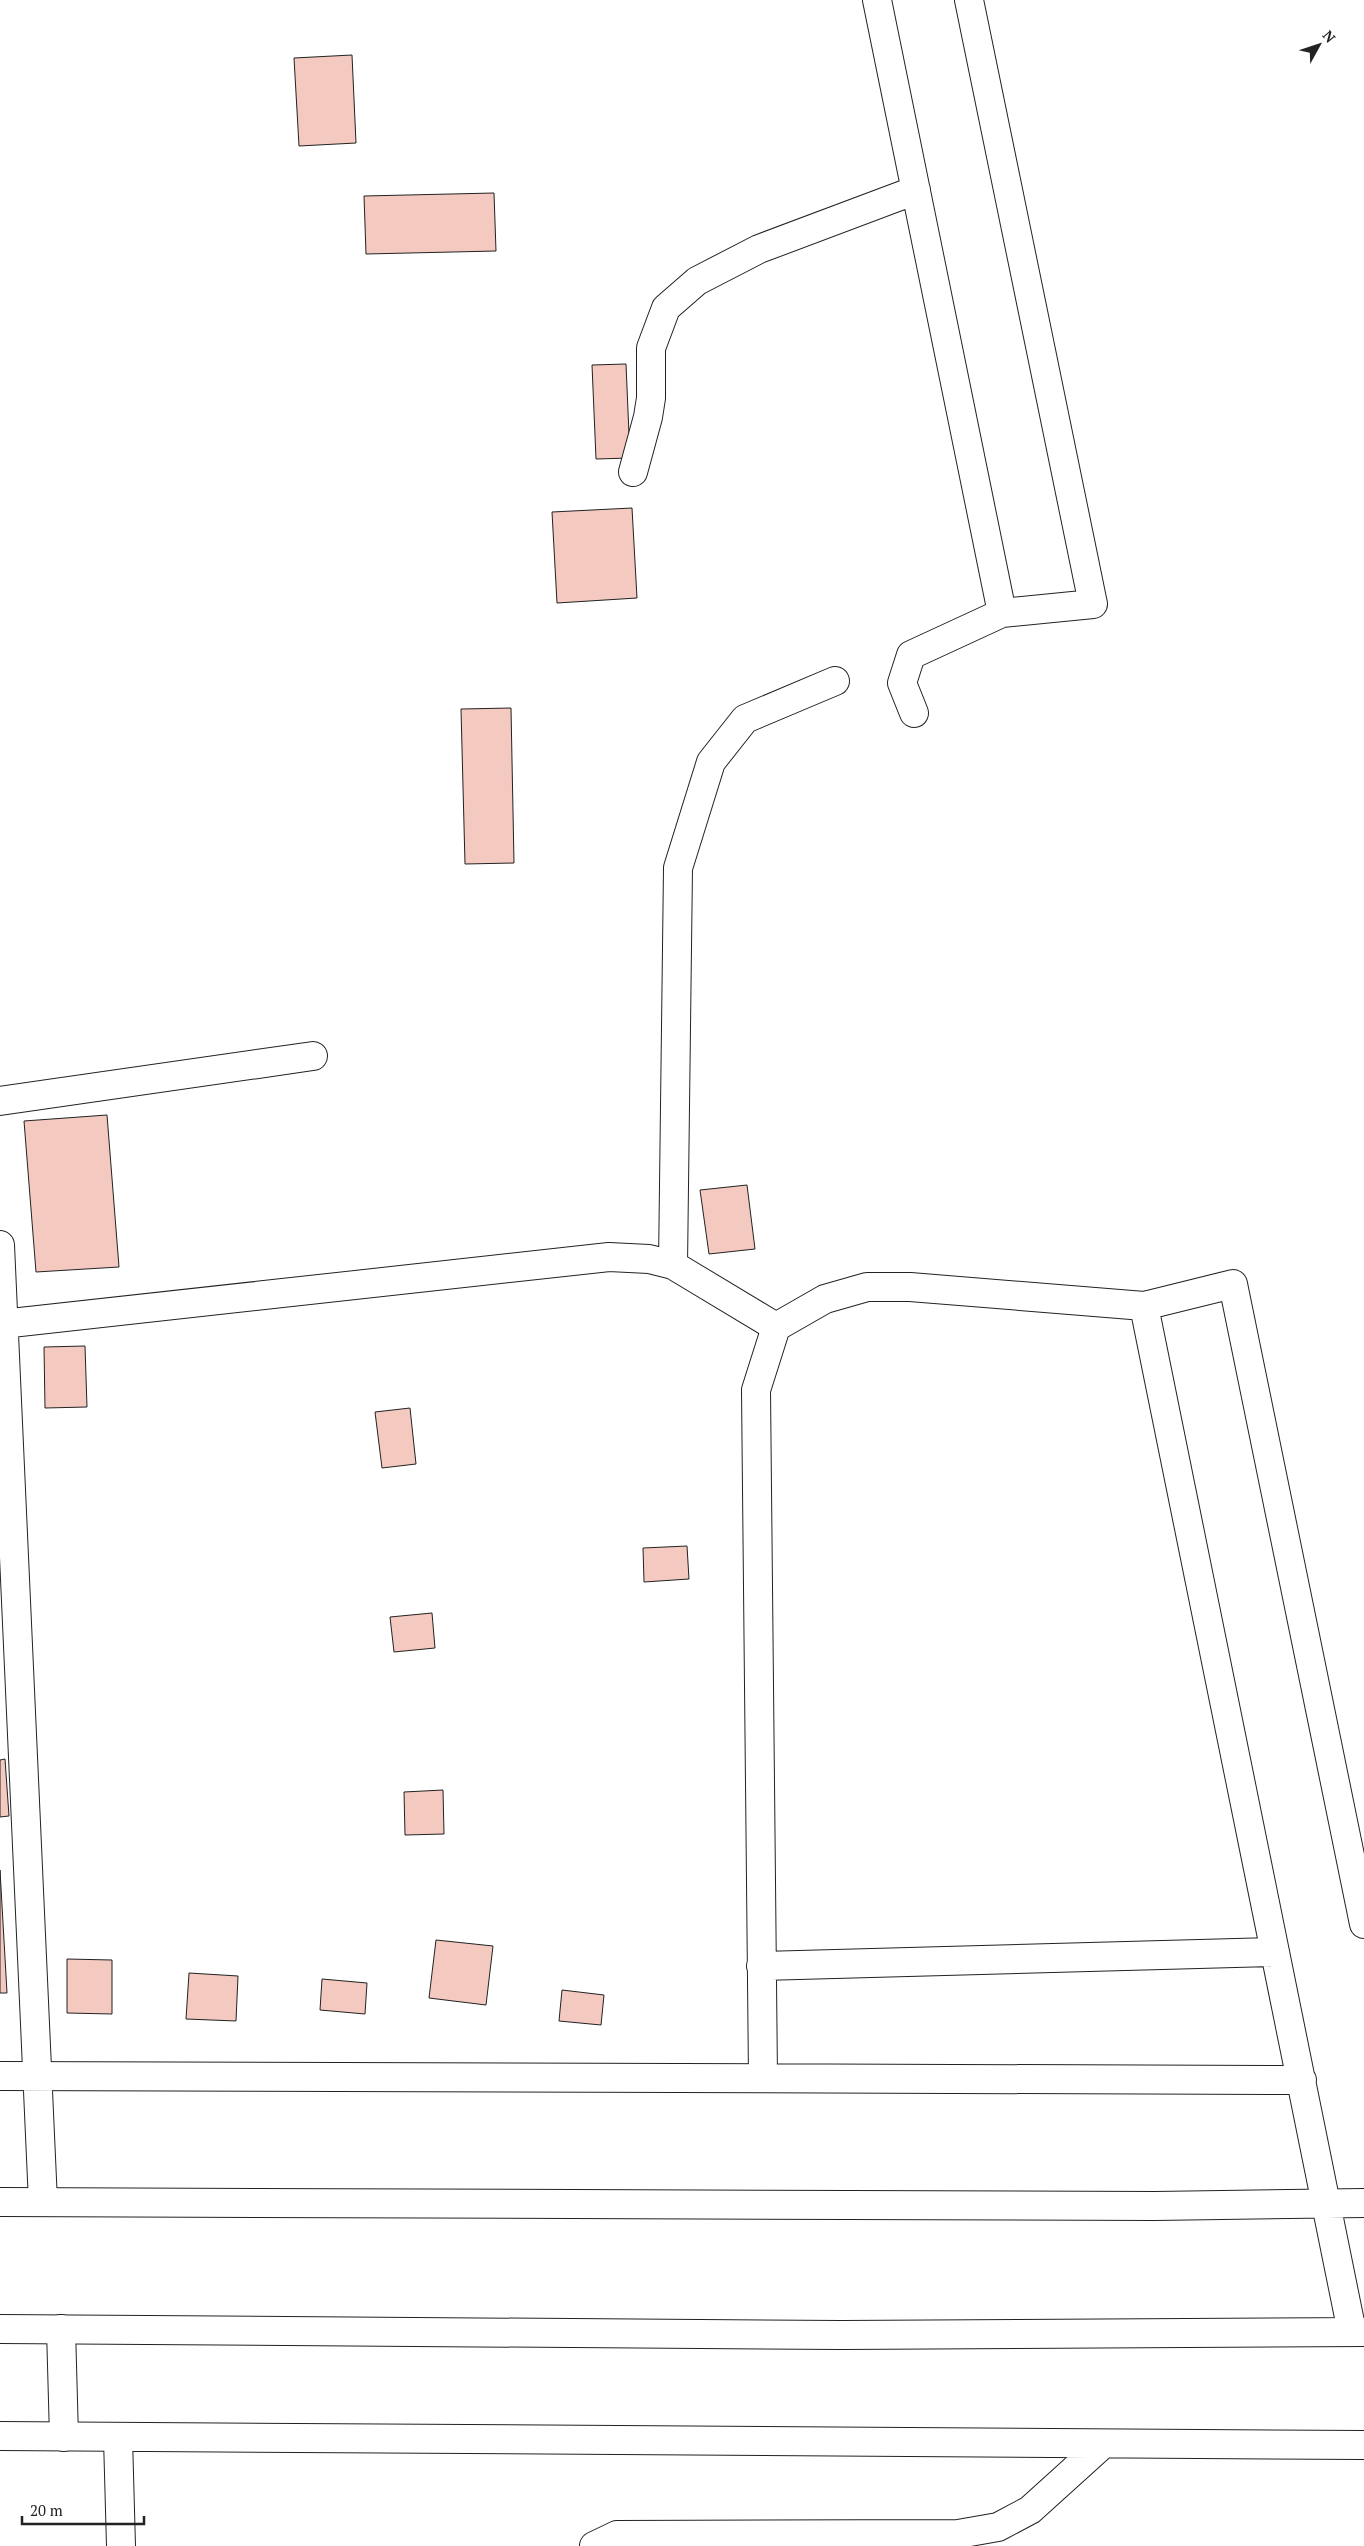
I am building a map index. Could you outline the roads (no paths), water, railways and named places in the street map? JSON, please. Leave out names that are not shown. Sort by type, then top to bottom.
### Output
[{"type":"street","points":[[877,0],[1002,613]]},
{"type":"street","points":[[914,712],[902,683],[910,655],[1002,613],[1093,604],[969,0]]},
{"type":"street","points":[[633,472],[648,417],[651,398],[651,348],[666,308],[697,281],[759,249],[916,190]]},
{"type":"street","points":[[673,1265],[678,868],[712,762],[745,719],[835,681]]},
{"type":"street","points":[[0,1101],[312,1056]]},
{"type":"street","points":[[0,1245],[2,1324],[43,2202]]},
{"type":"street","points":[[2,1324],[609,1257],[649,1258],[673,1265],[776,1327]]},
{"type":"street","points":[[763,2078],[756,1390],[776,1327],[825,1299],[867,1287],[910,1287],[1144,1306],[1233,1284],[1364,1924]]},
{"type":"street","points":[[0,2329],[832,2335],[1358,2332],[1326,2204],[1144,1306]]},
{"type":"street","points":[[761,1966],[1275,1952]]},
{"type":"street","points":[[0,2076],[1302,2080]]},
{"type":"street","points":[[0,2202],[1135,2206],[1364,2203]]},
{"type":"street","points":[[61,2329],[64,2437]]},
{"type":"street","points":[[0,2436],[1364,2445]]},
{"type":"street","points":[[118,2438],[121,2546]]},
{"type":"street","points":[[594,2546],[617,2535],[958,2534],[998,2527],[1030,2510],[1103,2444]]}]
